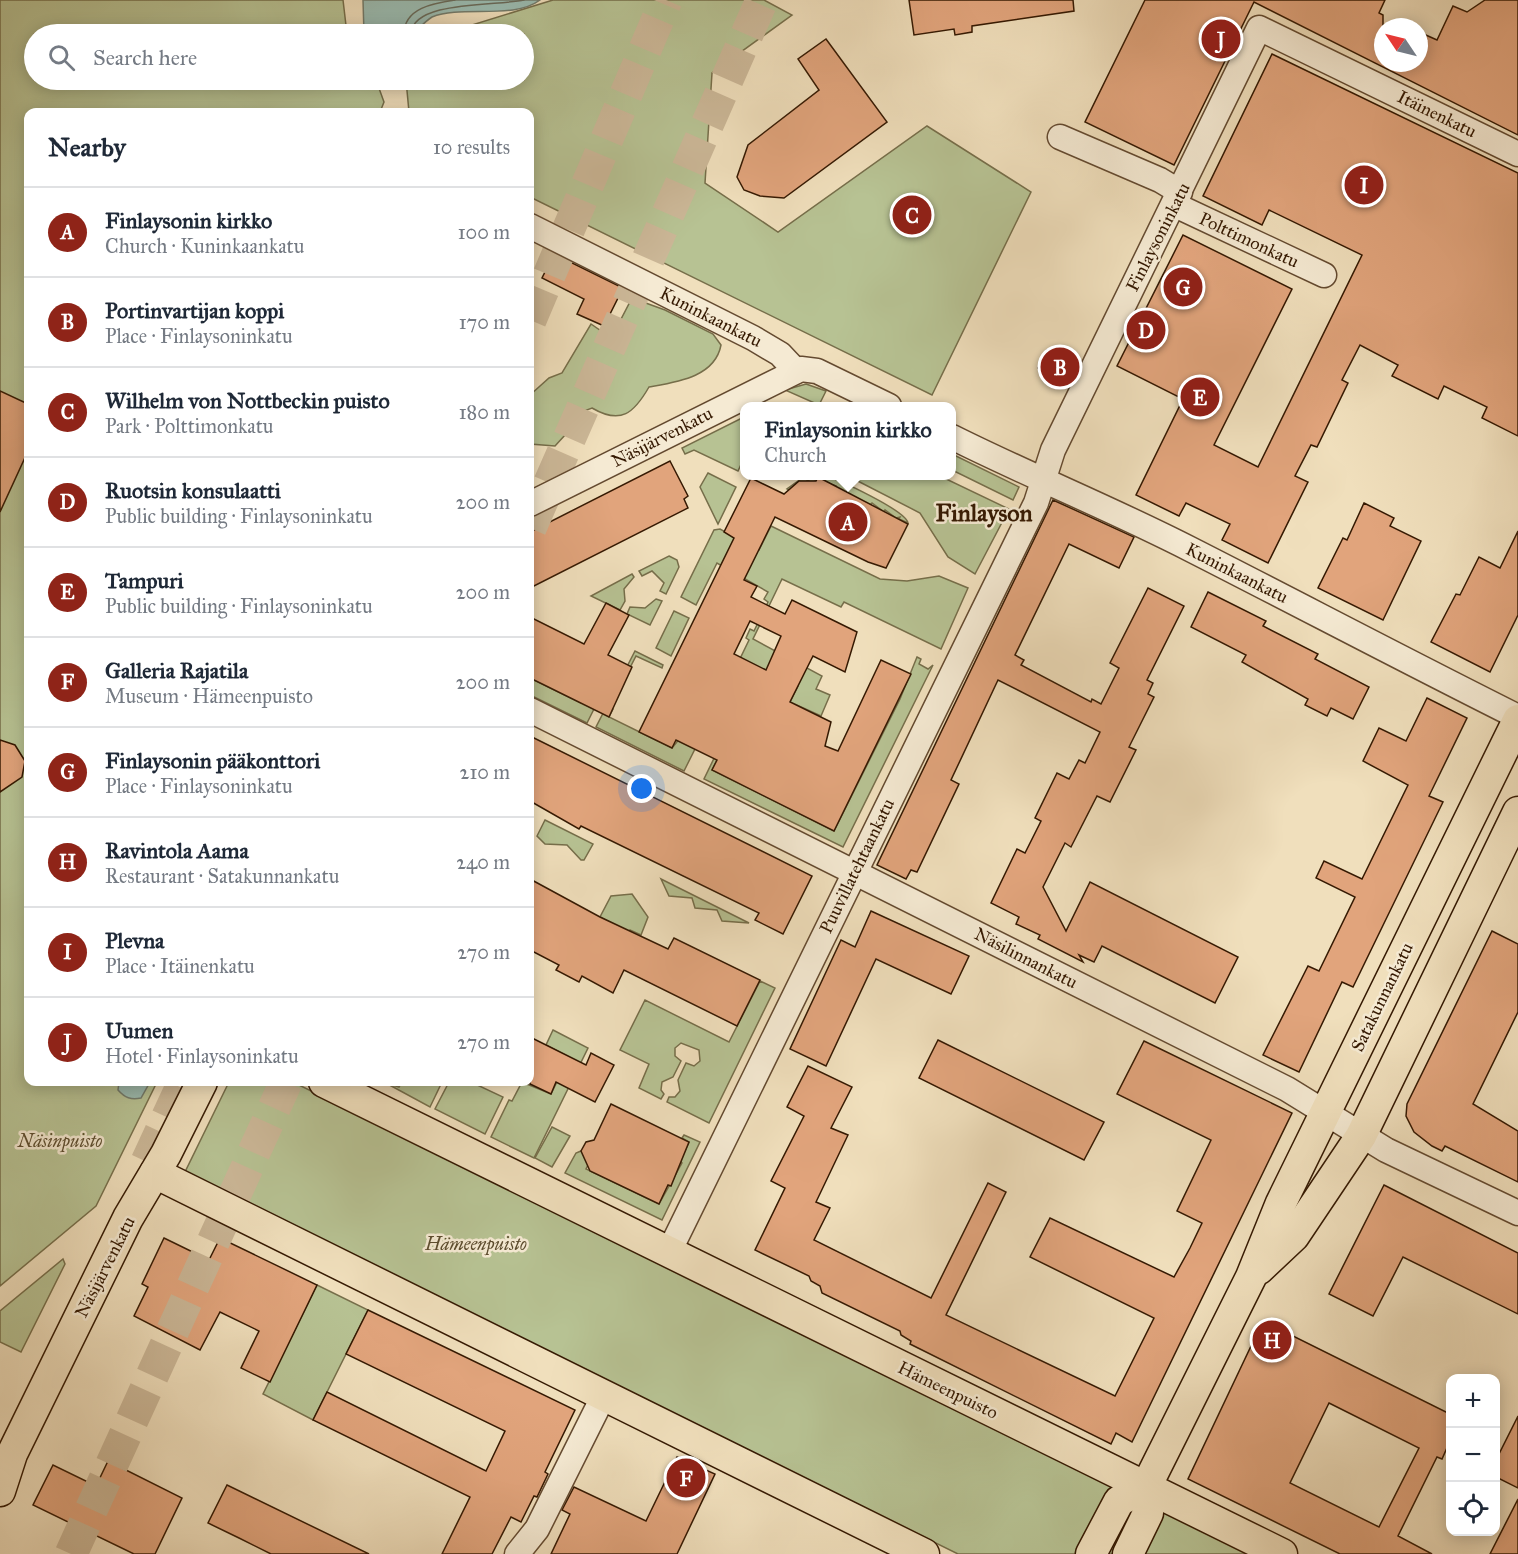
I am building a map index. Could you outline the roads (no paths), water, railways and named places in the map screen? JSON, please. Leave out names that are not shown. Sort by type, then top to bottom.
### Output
[{"type":"main road","name":"Satakunnankatu","points":[[1128,1554],[1148,1513],[1146,1487],[1251,1277],[1281,1203],[1518,718]]},
{"type":"main road","name":"Satakunnankatu","points":[[1251,1277],[1294,1236],[1361,1136],[1518,812]]},
{"type":"main road","name":"Näsijärvenkatu","points":[[0,1491],[6,1460],[128,1218],[155,1173],[200,1086]]},
{"type":"main road","name":"Hämeenpuisto","points":[[332,1086],[1282,1554]]},
{"type":"main road","points":[[155,1173],[924,1554]]},
{"type":"main road","points":[[1091,1554],[1119,1501],[1146,1487]]},
{"type":"street","name":"Itäinenkatu","points":[[1259,28],[1518,154]]},
{"type":"street","name":"Finlaysoninkatu","points":[[1044,480],[1053,450],[1259,28]]},
{"type":"street","name":"Polttimonkatu","points":[[1060,136],[1160,180],[1178,198],[1324,275]]},
{"type":"street","name":"Kuninkaankatu","points":[[534,228],[753,338],[780,354],[796,371]]},
{"type":"street","points":[[796,371],[817,371],[881,402]]},
{"type":"street","name":"Näsijärvenkatu","points":[[534,502],[796,371]]},
{"type":"street","name":"Kuninkaankatu","points":[[956,439],[1190,548],[1518,718]]},
{"type":"street","name":"Puuvillatehtaankatu","points":[[669,1252],[1036,503],[1044,480]]},
{"type":"street","name":"Näsilinnankatu","points":[[534,712],[1287,1089],[1361,1136],[1518,1213]]},
{"type":"street","points":[[518,1554],[537,1529],[604,1395]]},
{"type":"water","points":[[363,0],[540,0],[516,9],[444,14],[432,17],[423,24],[364,24]]},
{"type":"water","points":[[118,1086],[148,1086],[141,1098],[134,1099],[126,1097],[118,1090]]},
{"type":"tunnel","points":[[534,311],[666,0]]},
{"type":"tunnel","points":[[534,519],[762,0]]},
{"type":"tunnel","points":[[147,1162],[182,1086]]},
{"type":"tunnel","points":[[71,1554],[284,1086]]},
{"type":"place","name":"Uumen","points":[[1221,39]]},
{"type":"place","name":"Plevna","points":[[1364,185]]},
{"type":"place","name":"Wilhelm von Nottbeckin puisto","points":[[912,215]]},
{"type":"place","name":"Finlaysonin pääkonttori","points":[[1183,287]]},
{"type":"place","name":"Ruotsin konsulaatti","points":[[1146,330]]},
{"type":"place","name":"Portinvartijan koppi","points":[[1060,367]]},
{"type":"place","name":"Tampuri","points":[[1200,397]]},
{"type":"place","name":"Finlaysonin kirkko","points":[[848,522]]},
{"type":"place","name":"Ravintola Aama","points":[[1272,1340]]},
{"type":"place","name":"Galleria Rajatila","points":[[686,1478]]},
{"type":"district","name":"Finlayson","points":[[984,513]]},
{"type":"park label","name":"Näsinpuisto","points":[[60,1141]]}]
